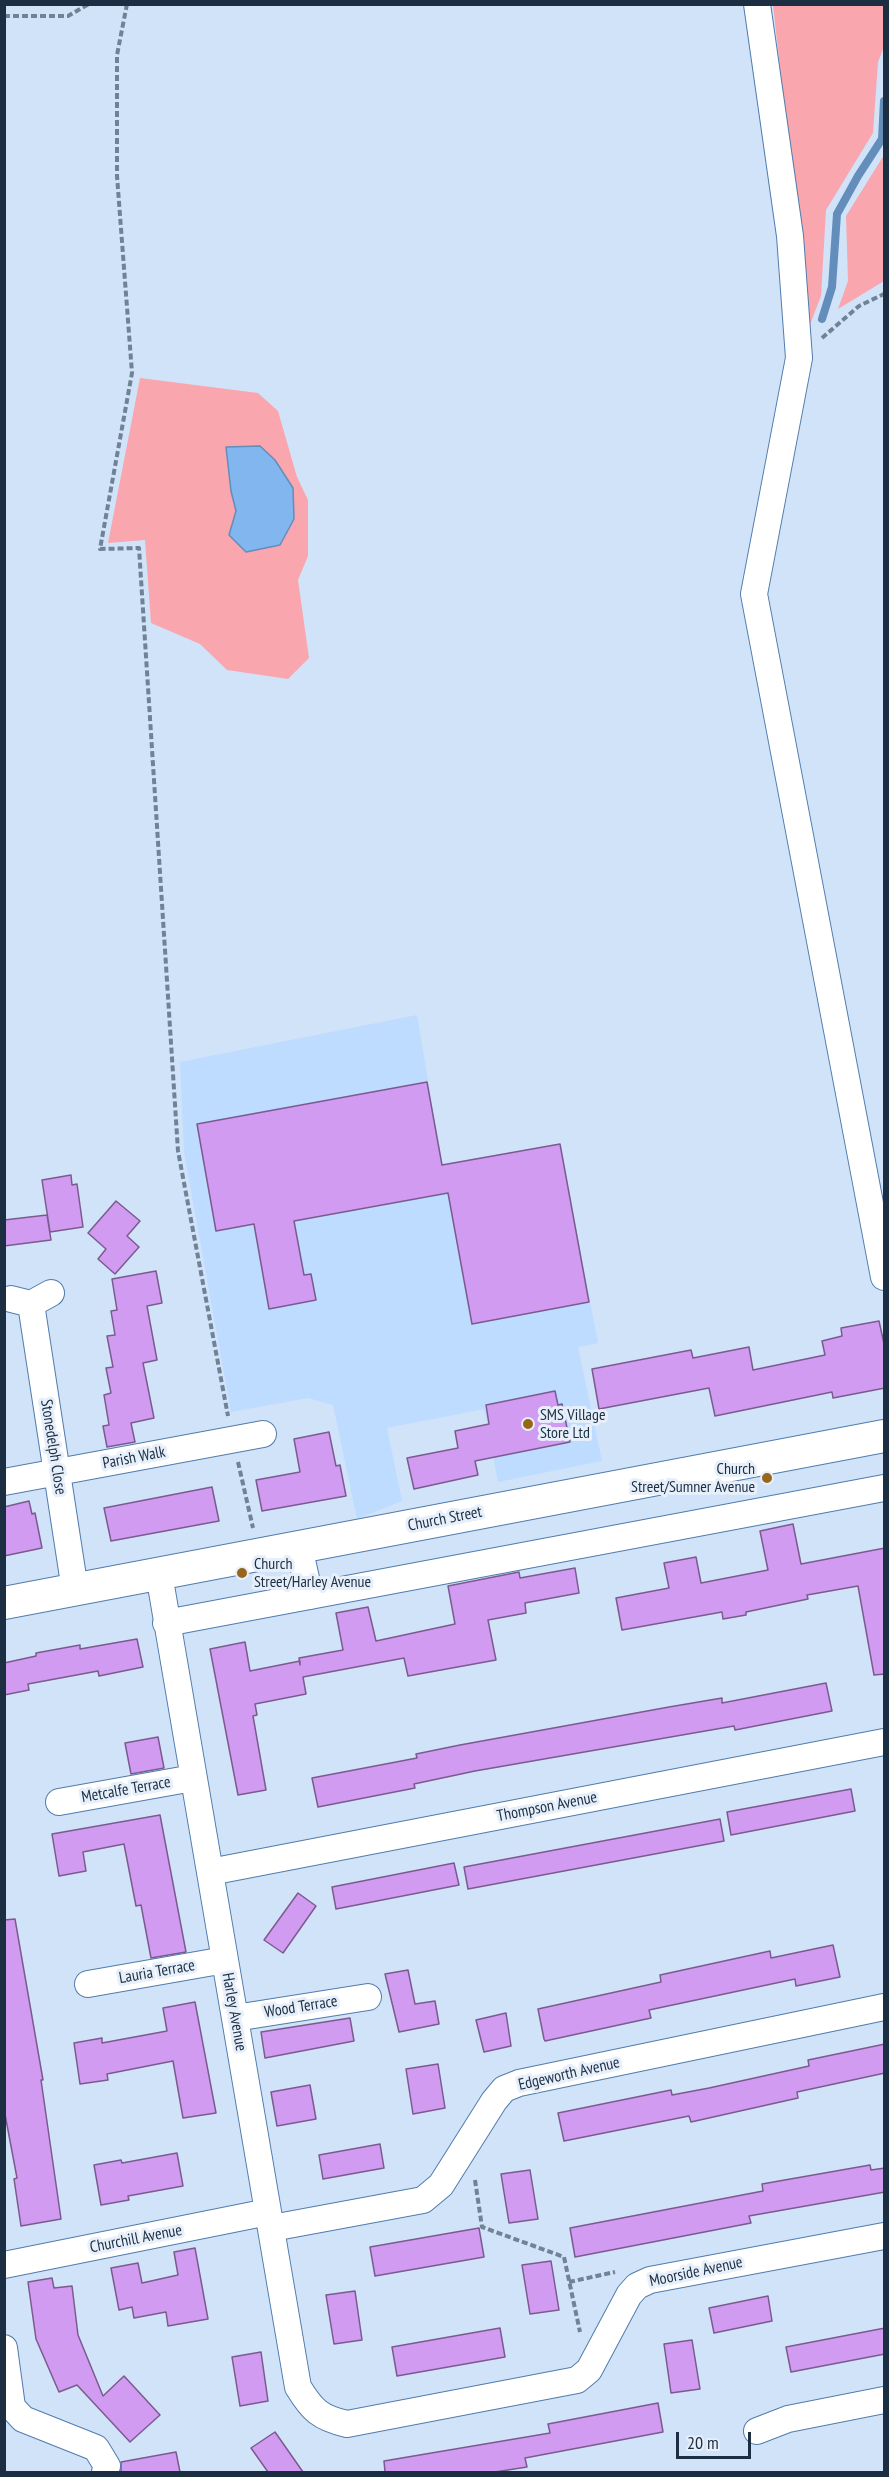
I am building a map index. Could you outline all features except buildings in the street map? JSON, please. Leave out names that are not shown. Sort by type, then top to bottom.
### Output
[{"type":"main road","name":"Church Street","points":[[4,1603],[885,1436]]},
{"type":"street","points":[[757,4],[790,236],[799,358],[754,594],[885,1277]]},
{"type":"street","name":"Stonedelph Close","points":[[31,1298],[75,1590]]},
{"type":"street","name":"Parish Walk","points":[[4,1482],[263,1434]]},
{"type":"street","points":[[166,1623],[885,1488]]},
{"type":"street","points":[[298,1547],[310,1596]]},
{"type":"street","name":"Harley Avenue","points":[[159,1574],[298,2386],[309,2406],[327,2419],[347,2424],[577,2380],[589,2370]]},
{"type":"street","name":"Thompson Avenue","points":[[210,1872],[885,1742]]},
{"type":"street","name":"Metcalfe Terrace","points":[[59,1802],[193,1778]]},
{"type":"street","name":"Lauria Terrace","points":[[88,1984],[225,1960]]},
{"type":"street","name":"Wood Terrace","points":[[235,2018],[368,1997]]},
{"type":"street","name":"Edgeworth Avenue","points":[[270,2220],[423,2200],[441,2185],[504,2089],[519,2083],[885,2007]]},
{"type":"street","name":"Churchill Avenue","points":[[4,2265],[270,2220]]},
{"type":"street","name":"Moorside Avenue","points":[[589,2370],[629,2295],[637,2286],[650,2280],[885,2236]]},
{"type":"street","points":[[4,2348],[12,2407],[23,2419],[96,2448],[107,2466],[105,2472]]},
{"type":"street","points":[[757,2431],[788,2419],[885,2400]]},
{"type":"path","points":[[4,16],[68,16],[89,4]]},
{"type":"path","points":[[127,4],[117,55],[117,176],[132,373],[100,549],[138,548],[178,1151],[233,1440],[259,1555]]},
{"type":"path","points":[[799,358],[858,306],[885,294]]},
{"type":"path","points":[[469,2141],[482,2227],[564,2257],[589,2370]]},
{"type":"shaded area","points":[[773,5],[884,5],[884,47],[878,62],[873,133],[826,210],[821,296],[809,327]]},
{"type":"shaded area","points":[[884,155],[884,281],[838,309],[848,281],[846,216]]},
{"type":"shaded area","points":[[140,378],[258,393],[278,411],[297,477],[308,500],[308,556],[298,580],[309,658],[288,679],[227,670],[200,644],[151,623],[145,540],[108,543]]},
{"type":"shaded area","points":[[260,446],[275,460],[293,488],[294,519],[280,545],[246,552],[229,535],[236,511],[231,491],[226,447]]},
{"type":"shaded area","points":[[417,1015],[442,1165],[560,1144],[598,1343],[578,1347],[602,1461],[498,1482],[484,1409],[387,1428],[402,1501],[357,1519],[333,1405],[308,1398],[231,1412],[184,1152],[180,1062]]},
{"type":"waterway","points":[[822,319],[832,287],[837,214],[882,139],[884,101]]},
{"type":"place","name":"SMS Village Store Ltd","points":[[528,1424]]},
{"type":"place","name":"Church Street/Sumner Avenue","points":[[767,1478]]},
{"type":"place","name":"Church Street/Harley Avenue","points":[[242,1573]]}]
